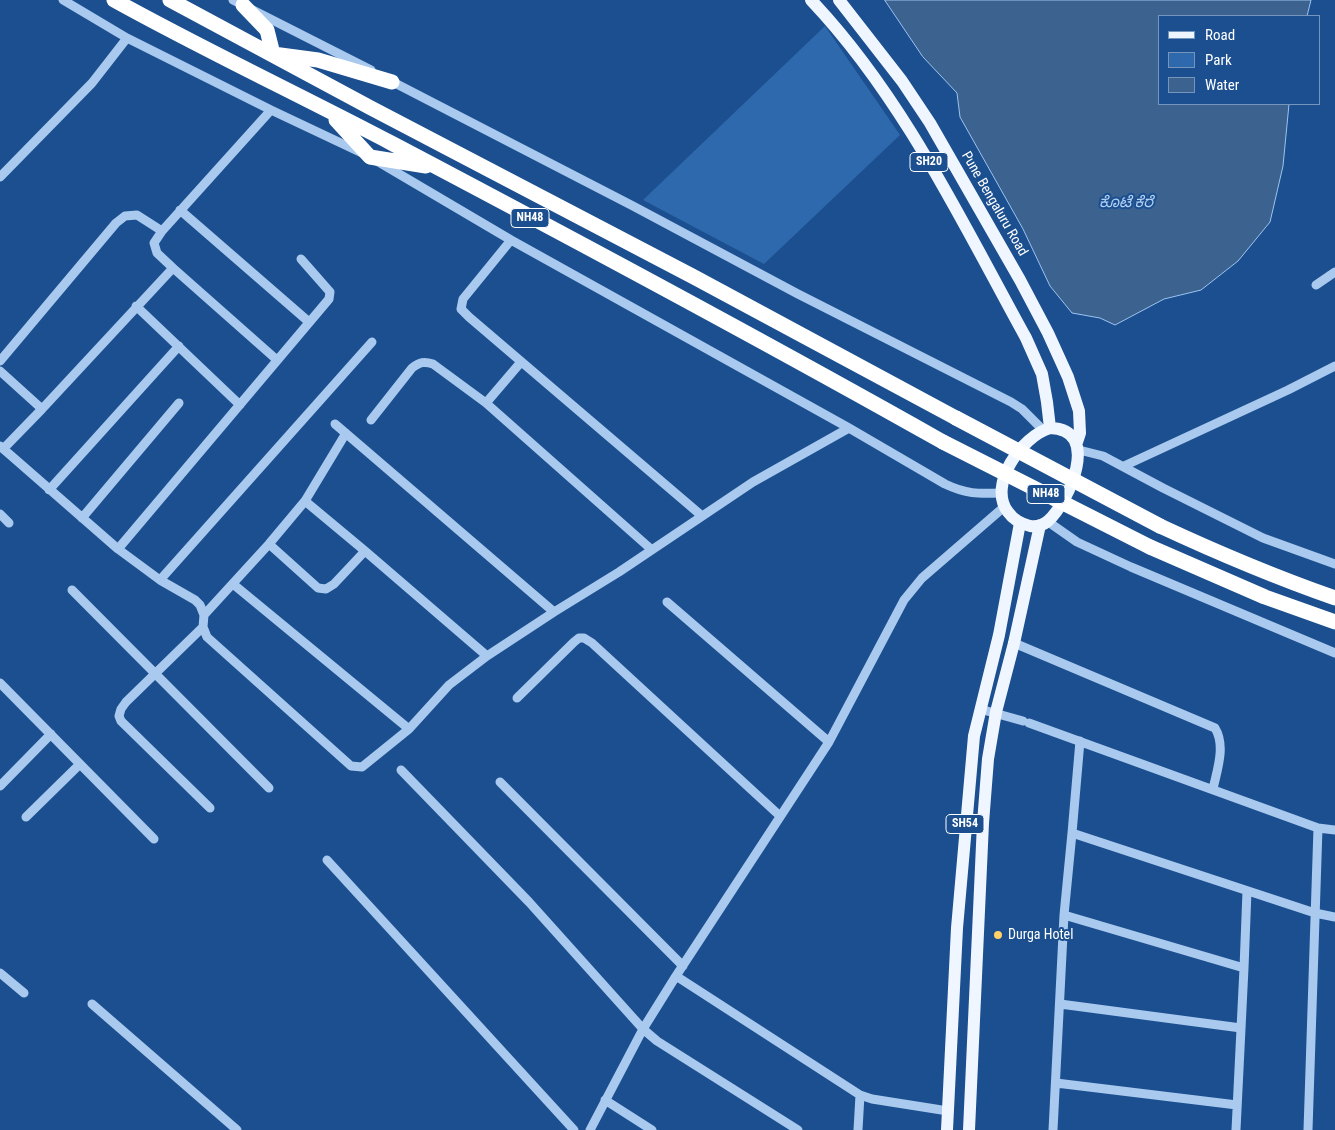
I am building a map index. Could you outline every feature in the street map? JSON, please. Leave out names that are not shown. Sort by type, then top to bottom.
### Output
[{"type":"highway","name":"NH48","points":[[114,0],[437,168],[817,371],[943,442],[1150,547],[1265,596],[1335,622]]},
{"type":"highway","name":"NH48","points":[[170,0],[1160,526],[1285,581],[1335,598]]},
{"type":"highway","points":[[238,3],[267,30],[273,54],[318,60],[392,82]]},
{"type":"highway","points":[[328,111],[370,157],[437,168]]},
{"type":"main road","name":"SH20","points":[[811,0],[828,17],[870,72],[917,140],[1026,338],[1037,361],[1046,391],[1046,429]]},
{"type":"main road","name":"Pune Bengaluru Road","points":[[839,0],[902,81],[930,123],[1020,280],[1048,333],[1068,377],[1079,411],[1080,433],[1078,446]]},
{"type":"main road","points":[[1058,428],[1065,432],[1078,446],[1077,463],[1069,487],[1060,505],[1044,523],[1026,525],[1012,517],[1004,507],[1000,493],[1006,470],[1026,444],[1046,429],[1058,428]]},
{"type":"main road","name":"SH54","points":[[947,1130],[957,928],[974,736],[999,635],[1020,523]]},
{"type":"main road","name":"SH54","points":[[969,1130],[983,823],[988,759],[996,712],[1044,523]]},
{"type":"main road","points":[[965,822],[983,823]]},
{"type":"main road","points":[[950,1081],[971,1081]]},
{"type":"street","points":[[63,0],[128,38],[271,110],[370,157],[510,240],[849,428],[945,484],[960,491],[973,494],[1000,493]]},
{"type":"street","points":[[238,3],[625,202],[781,285],[1011,402],[1046,429]]},
{"type":"street","points":[[0,177],[92,83],[128,38]]},
{"type":"street","points":[[271,110],[180,210],[154,242],[157,253],[172,268],[277,360]]},
{"type":"street","points":[[180,210],[309,322]]},
{"type":"street","points":[[0,361],[116,223],[125,216],[137,216],[162,231]]},
{"type":"street","points":[[510,240],[463,299],[462,309],[521,362],[702,516]]},
{"type":"street","points":[[118,549],[329,299],[330,292],[301,260]]},
{"type":"street","points":[[172,268],[42,409],[1,447],[118,549],[160,580],[195,600],[200,605],[204,615],[203,627],[207,637],[351,766],[362,767],[409,729],[449,685],[487,656],[619,572],[753,482],[849,428]]},
{"type":"street","points":[[1316,285],[1335,272]]},
{"type":"street","points":[[136,306],[240,405]]},
{"type":"street","points":[[160,580],[372,342]]},
{"type":"street","points":[[49,490],[179,346]]},
{"type":"street","points":[[486,403],[521,362]]},
{"type":"street","points":[[371,420],[412,368],[419,363],[433,364],[486,403],[652,550]]},
{"type":"street","points":[[1124,466],[1288,390],[1335,366]]},
{"type":"street","points":[[0,371],[42,409]]},
{"type":"street","points":[[82,518],[179,403]]},
{"type":"street","points":[[335,424],[554,612]]},
{"type":"street","points":[[204,615],[270,544],[304,501],[346,433]]},
{"type":"street","points":[[1078,446],[1124,466],[1163,488],[1263,538],[1335,564]]},
{"type":"street","points":[[304,501],[365,550],[487,656]]},
{"type":"street","points":[[590,1130],[643,1029],[829,742],[909,594],[922,578],[1004,507]]},
{"type":"street","points":[[0,514],[9,523]]},
{"type":"street","points":[[1044,523],[1077,542],[1131,567],[1335,653]]},
{"type":"street","points":[[270,544],[318,588],[326,589],[334,584],[365,550]]},
{"type":"street","points":[[233,584],[409,729]]},
{"type":"street","points":[[72,590],[269,788]]},
{"type":"street","points":[[667,602],[829,742]]},
{"type":"street","points":[[203,627],[126,702],[119,716],[121,721],[210,808]]},
{"type":"street","points":[[517,698],[574,642],[579,638],[584,638],[780,816]]},
{"type":"street","points":[[1014,643],[1216,728],[1220,735],[1221,744],[1213,789]]},
{"type":"street","points":[[0,683],[154,839]]},
{"type":"street","points":[[980,709],[996,712],[1080,741],[1318,828],[1335,830]]},
{"type":"street","points":[[0,786],[51,734]]},
{"type":"street","points":[[1053,1130],[1064,915],[1080,741]]},
{"type":"street","points":[[26,817],[80,764]]},
{"type":"street","points":[[401,770],[529,902],[643,1029],[657,1041],[798,1130]]},
{"type":"street","points":[[500,782],[683,966]]},
{"type":"street","points":[[1308,1130],[1318,828]]},
{"type":"street","points":[[1072,833],[1315,913],[1335,917]]},
{"type":"street","points":[[327,860],[574,1130]]},
{"type":"street","points":[[1236,1130],[1247,891]]},
{"type":"street","points":[[1064,915],[1244,968]]},
{"type":"street","points":[[0,973],[24,994]]},
{"type":"street","points":[[676,976],[860,1095],[872,1099],[948,1111]]},
{"type":"street","points":[[92,1004],[237,1130]]},
{"type":"street","points":[[1060,1004],[1241,1028]]},
{"type":"street","points":[[1056,1083],[1237,1105]]},
{"type":"street","points":[[858,1130],[860,1095]]},
{"type":"street","points":[[605,1100],[652,1130]]},
{"type":"green space","points":[[825,26],[900,135],[764,264],[643,200]]},
{"type":"water","name":"ಕೊಟೆ ಕೆರೆ","points":[[885,0],[1311,0],[1307,15],[1158,15],[1158,105],[1289,105],[1283,166],[1270,222],[1238,261],[1201,290],[1164,299],[1115,325],[1100,318],[1072,313],[1050,286],[1023,229],[960,117],[957,93],[923,57]]},
{"type":"place","name":"Durga Hotel","points":[[998,935]]}]
